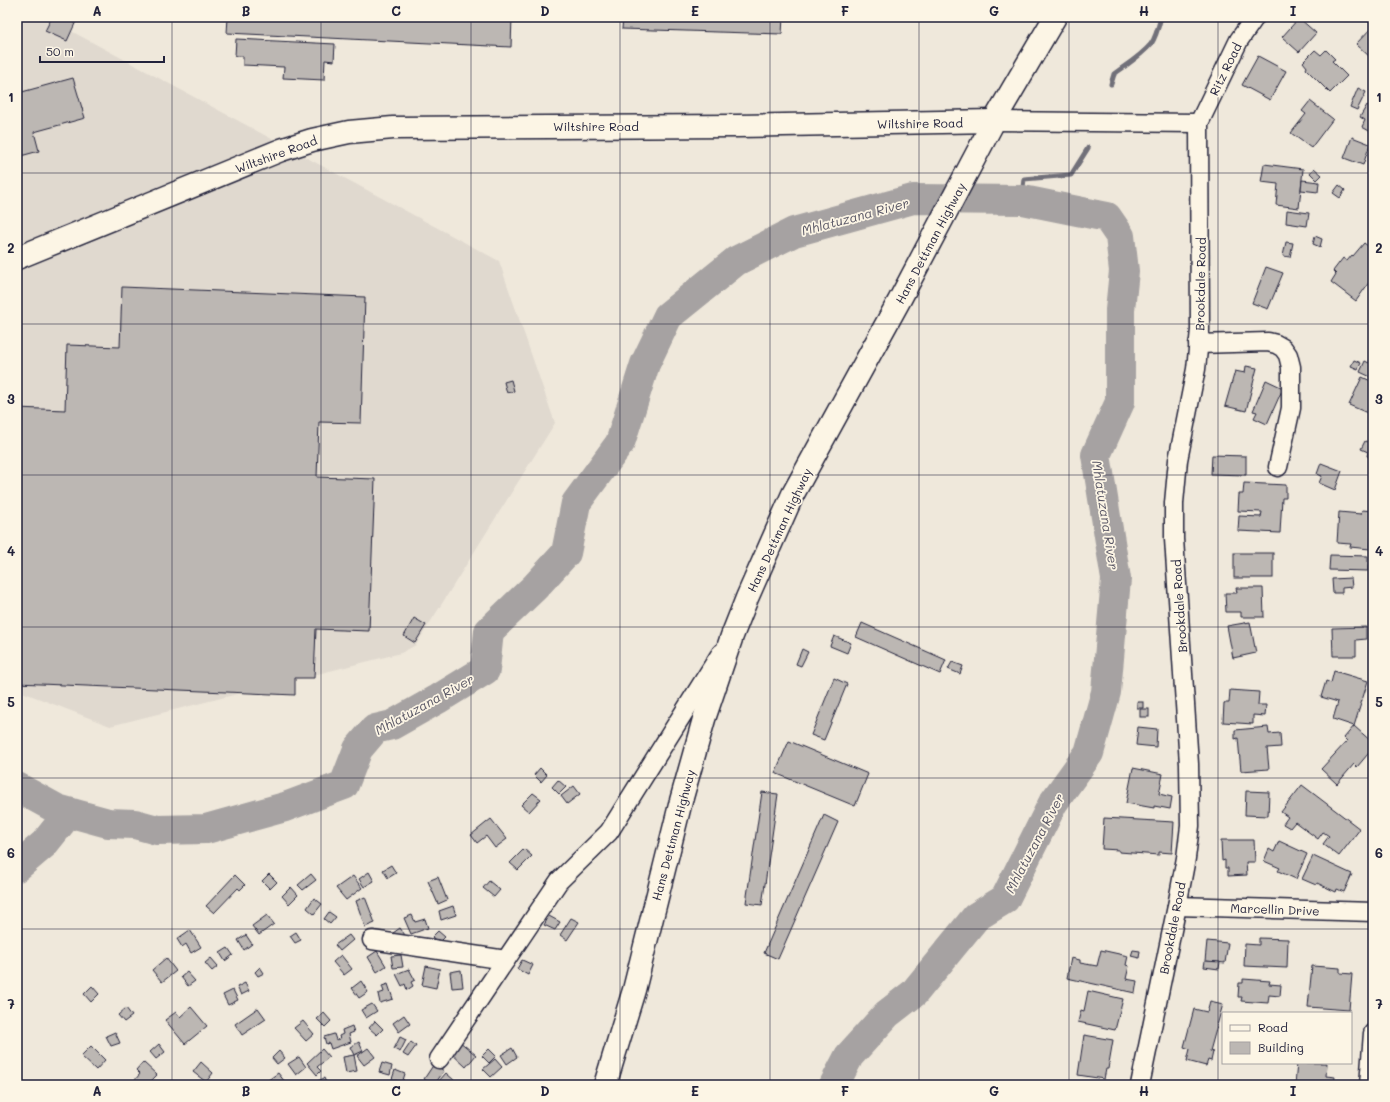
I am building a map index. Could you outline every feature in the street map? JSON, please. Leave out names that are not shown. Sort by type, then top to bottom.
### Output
[{"type":"street","name":"Hans Dettman Highway","points":[[605,1085],[634,990],[681,801],[704,719],[732,636],[762,562],[793,494],[994,121],[1055,17]]},
{"type":"street","name":"Ritz Road","points":[[1199,123],[1239,40],[1255,17]]},
{"type":"street","name":"Wiltshire Road","points":[[17,258],[281,150],[312,140],[349,132],[393,128],[729,126],[994,121],[1199,123]]},
{"type":"street","name":"Brookdale Road","points":[[1140,1085],[1177,906],[1190,826],[1190,796],[1174,539],[1174,503],[1178,460],[1196,369],[1200,330],[1199,123]]},
{"type":"street","points":[[1198,344],[1268,342],[1283,348],[1288,355],[1291,368],[1291,408],[1278,467]]},
{"type":"street","points":[[439,1059],[559,881],[609,832],[732,636]]},
{"type":"street","name":"Marcellin Drive","points":[[1177,906],[1373,912]]},
{"type":"street","points":[[372,940],[506,960]]},
{"type":"street","points":[[1369,1085],[1373,1033]]},
{"type":"shaded area","points":[[17,17],[45,17],[499,261],[555,423],[416,645],[401,653],[110,726],[17,690]]},
{"type":"building","points":[[52,17],[78,17],[67,41],[45,31]]},
{"type":"building","points":[[228,17],[512,17],[511,47],[227,33]]},
{"type":"building","points":[[623,17],[783,17],[782,34],[622,29]]},
{"type":"building","points":[[1299,18],[1316,33],[1299,52],[1282,37]]},
{"type":"building","points":[[1373,26],[1373,56],[1371,58],[1356,44]]},
{"type":"building","points":[[236,39],[335,44],[334,61],[325,60],[324,80],[283,78],[284,67],[243,65],[243,56],[235,56]]},
{"type":"building","points":[[1315,50],[1321,55],[1326,50],[1335,59],[1332,61],[1347,76],[1330,93],[1306,69],[1307,67],[1303,62]]},
{"type":"building","points":[[1258,56],[1286,71],[1270,100],[1242,85]]},
{"type":"building","points":[[17,75],[22,92],[73,78],[85,118],[34,132],[39,151],[17,157]]},
{"type":"building","points":[[1358,88],[1366,92],[1357,110],[1350,107]]},
{"type":"building","points":[[1310,101],[1333,119],[1311,148],[1291,133],[1306,114],[1302,111]]},
{"type":"building","points":[[1367,105],[1373,109],[1373,133],[1362,127],[1365,120],[1360,117]]},
{"type":"building","points":[[1352,137],[1370,144],[1363,165],[1344,158]]},
{"type":"building","points":[[1264,164],[1303,169],[1299,208],[1276,205],[1278,184],[1261,182]]},
{"type":"building","points":[[1314,168],[1322,175],[1317,180],[1310,173]]},
{"type":"building","points":[[1302,180],[1319,182],[1318,192],[1301,190]]},
{"type":"building","points":[[1339,185],[1345,190],[1340,198],[1333,193]]},
{"type":"building","points":[[1287,210],[1309,213],[1307,226],[1286,223]]},
{"type":"building","points":[[1315,236],[1322,239],[1320,247],[1313,244]]},
{"type":"building","points":[[1286,242],[1293,243],[1290,257],[1283,256]]},
{"type":"building","points":[[1364,243],[1373,250],[1373,283],[1370,281],[1356,301],[1331,282],[1336,274],[1333,271],[1343,258],[1347,261]]},
{"type":"building","points":[[1266,267],[1283,273],[1268,309],[1252,303]]},
{"type":"building","points":[[122,287],[365,297],[361,423],[319,422],[317,477],[375,479],[369,631],[316,629],[314,678],[295,678],[295,695],[17,683],[17,408],[65,410],[67,345],[120,347]]},
{"type":"building","points":[[1373,353],[1373,378],[1360,372],[1365,361],[1369,363]]},
{"type":"building","points":[[1354,360],[1361,363],[1358,369],[1351,366]]},
{"type":"building","points":[[1246,366],[1257,368],[1246,411],[1225,406],[1235,371],[1245,373]]},
{"type":"building","points":[[1362,377],[1373,382],[1372,415],[1349,405]]},
{"type":"building","points":[[511,380],[514,391],[507,393],[504,382]]},
{"type":"building","points":[[1266,380],[1283,388],[1267,424],[1254,418],[1257,412],[1253,411]]},
{"type":"building","points":[[1365,441],[1373,444],[1373,458],[1367,456],[1368,452],[1361,449]]},
{"type":"building","points":[[1212,455],[1246,456],[1246,475],[1211,474]]},
{"type":"building","points":[[1321,463],[1342,471],[1335,490],[1319,483],[1322,476],[1317,474]]},
{"type":"building","points":[[1244,483],[1286,485],[1286,498],[1282,498],[1280,533],[1238,531],[1239,516],[1261,517],[1262,512],[1238,511],[1239,494],[1243,494]]},
{"type":"building","points":[[1362,510],[1373,511],[1373,533],[1370,549],[1350,547],[1351,544],[1337,543],[1339,512],[1361,514]]},
{"type":"building","points":[[1234,553],[1273,553],[1273,578],[1234,578]]},
{"type":"building","points":[[1330,555],[1368,556],[1368,571],[1329,570]]},
{"type":"building","points":[[1351,578],[1352,587],[1342,588],[1342,593],[1333,593],[1332,579]]},
{"type":"building","points":[[1236,588],[1263,588],[1264,617],[1241,617],[1241,612],[1226,612],[1225,593],[1237,593]]},
{"type":"building","points":[[414,618],[426,625],[415,643],[404,636]]},
{"type":"building","points":[[1250,622],[1256,653],[1233,658],[1227,626]]},
{"type":"building","points":[[862,623],[946,660],[940,674],[856,637]]},
{"type":"building","points":[[1366,627],[1366,639],[1356,640],[1356,656],[1333,656],[1332,628]]},
{"type":"building","points":[[834,636],[851,643],[847,653],[830,646]]},
{"type":"building","points":[[802,649],[808,652],[801,666],[796,664]]},
{"type":"building","points":[[952,662],[963,666],[960,674],[948,669]]},
{"type":"building","points":[[1334,671],[1368,681],[1354,726],[1333,719],[1338,702],[1321,697],[1326,681],[1331,683]]},
{"type":"building","points":[[834,678],[847,684],[824,740],[811,735]]},
{"type":"building","points":[[1230,690],[1259,692],[1258,705],[1266,705],[1265,716],[1253,715],[1253,724],[1223,722],[1224,703],[1229,703]]},
{"type":"building","points":[[1137,702],[1143,702],[1143,708],[1137,708]]},
{"type":"building","points":[[1140,709],[1149,709],[1149,717],[1140,717]]},
{"type":"building","points":[[1354,726],[1373,743],[1373,748],[1357,767],[1354,764],[1337,784],[1321,769],[1347,741],[1344,738]]},
{"type":"building","points":[[1138,727],[1157,729],[1156,747],[1136,745]]},
{"type":"building","points":[[1268,727],[1269,734],[1280,733],[1281,747],[1267,748],[1269,769],[1241,771],[1238,738],[1235,739],[1235,730]]},
{"type":"building","points":[[789,741],[868,774],[855,806],[775,773]]},
{"type":"building","points":[[540,768],[547,775],[541,782],[534,775]]},
{"type":"building","points":[[1133,768],[1163,774],[1159,794],[1172,797],[1170,809],[1126,803]]},
{"type":"building","points":[[558,780],[566,787],[559,794],[552,787]]},
{"type":"building","points":[[1302,785],[1360,829],[1339,856],[1323,844],[1329,836],[1323,832],[1318,839],[1295,822],[1290,828],[1283,824],[1288,817],[1281,812]]},
{"type":"building","points":[[574,786],[580,794],[567,804],[561,796]]},
{"type":"building","points":[[1246,791],[1269,792],[1268,816],[1245,815]]},
{"type":"building","points":[[762,792],[778,794],[762,905],[746,903]]},
{"type":"building","points":[[533,793],[541,799],[529,812],[521,805]]},
{"type":"building","points":[[824,815],[838,822],[778,959],[764,953]]},
{"type":"building","points":[[1104,818],[1174,822],[1172,853],[1159,852],[1159,855],[1119,852],[1119,850],[1102,849]]},
{"type":"building","points":[[491,819],[507,839],[495,848],[486,836],[477,843],[471,835]]},
{"type":"building","points":[[1221,840],[1254,840],[1255,862],[1246,862],[1247,875],[1228,876],[1228,868],[1225,868],[1225,860],[1222,861]]},
{"type":"building","points":[[1279,841],[1307,854],[1296,879],[1278,871],[1280,868],[1264,861],[1269,849],[1274,852]]},
{"type":"building","points":[[524,849],[532,856],[518,870],[510,863]]},
{"type":"building","points":[[1313,856],[1352,874],[1344,892],[1337,889],[1336,892],[1317,883],[1316,885],[1302,879]]},
{"type":"building","points":[[391,865],[396,873],[388,878],[383,870]]},
{"type":"building","points":[[369,872],[374,881],[364,887],[359,879]]},
{"type":"building","points":[[269,874],[277,882],[270,889],[262,881]]},
{"type":"building","points":[[311,874],[316,880],[303,890],[298,885]]},
{"type":"building","points":[[235,875],[245,885],[240,890],[238,888],[214,913],[206,906]]},
{"type":"building","points":[[353,876],[362,888],[346,900],[336,888]]},
{"type":"building","points":[[438,877],[447,900],[438,904],[428,881]]},
{"type":"building","points":[[489,881],[500,890],[494,897],[483,888]]},
{"type":"building","points":[[291,887],[298,895],[289,904],[282,896]]},
{"type":"building","points":[[365,897],[375,923],[365,927],[356,901]]},
{"type":"building","points":[[314,898],[322,904],[314,914],[307,908]]},
{"type":"building","points":[[453,906],[456,915],[441,920],[439,911]]},
{"type":"building","points":[[329,912],[336,917],[330,924],[324,919]]},
{"type":"building","points":[[267,915],[274,924],[259,935],[252,926]]},
{"type":"building","points":[[412,915],[415,922],[425,919],[428,928],[411,934],[404,918]]},
{"type":"building","points":[[549,916],[560,922],[555,930],[544,925]]},
{"type":"building","points":[[571,918],[579,922],[567,940],[560,935]]},
{"type":"building","points":[[400,928],[405,935],[399,940],[393,933]]},
{"type":"building","points":[[190,930],[201,947],[191,953],[186,944],[182,947],[177,939]]},
{"type":"building","points":[[438,931],[445,937],[439,943],[432,937]]},
{"type":"building","points":[[296,932],[301,940],[295,943],[290,936]]},
{"type":"building","points":[[246,935],[252,944],[244,950],[238,940]]},
{"type":"building","points":[[349,935],[353,940],[340,951],[335,945]]},
{"type":"building","points":[[1259,938],[1288,939],[1287,968],[1244,966],[1245,944],[1259,945]]},
{"type":"building","points":[[1207,941],[1228,943],[1225,963],[1205,961]]},
{"type":"building","points":[[228,948],[233,955],[225,961],[220,953]]},
{"type":"building","points":[[1101,950],[1128,956],[1126,965],[1129,966],[1126,979],[1137,981],[1135,993],[1067,978],[1071,958],[1080,960],[1080,963],[1097,966]]},
{"type":"building","points":[[1133,950],[1140,951],[1139,958],[1131,956]]},
{"type":"building","points":[[377,951],[386,966],[377,972],[368,957]]},
{"type":"building","points":[[341,955],[352,969],[344,975],[333,962]]},
{"type":"building","points":[[401,955],[403,967],[393,968],[391,956]]},
{"type":"building","points":[[166,958],[176,971],[162,982],[152,970]]},
{"type":"building","points":[[211,958],[218,966],[212,971],[205,963]]},
{"type":"building","points":[[522,960],[533,965],[528,975],[517,969]]},
{"type":"building","points":[[1205,961],[1220,962],[1219,969],[1204,967]]},
{"type":"building","points":[[426,966],[440,969],[436,988],[422,985]]},
{"type":"building","points":[[1312,966],[1340,968],[1340,973],[1352,974],[1349,1010],[1308,1007]]},
{"type":"building","points":[[260,967],[264,973],[258,976],[255,972]]},
{"type":"building","points":[[409,969],[415,980],[411,982],[413,986],[407,990],[405,984],[402,986],[396,974]]},
{"type":"building","points":[[461,970],[463,987],[452,988],[450,972]]},
{"type":"building","points":[[187,972],[195,981],[188,986],[181,977]]},
{"type":"building","points":[[1243,979],[1270,981],[1269,984],[1281,985],[1280,996],[1269,995],[1268,1003],[1241,1001],[1242,997],[1238,997],[1239,983],[1243,983]]},
{"type":"building","points":[[361,981],[368,992],[359,998],[352,988]]},
{"type":"building","points":[[245,983],[249,991],[241,995],[237,987]]},
{"type":"building","points":[[388,984],[393,999],[380,1003],[378,994],[384,992],[382,986]]},
{"type":"building","points":[[92,986],[99,994],[91,1002],[84,994]]},
{"type":"building","points":[[233,990],[238,1000],[228,1005],[223,995]]},
{"type":"building","points":[[1088,991],[1123,999],[1115,1030],[1078,1022],[1081,1010],[1084,1011]]},
{"type":"building","points":[[1210,1001],[1223,1004],[1210,1051],[1213,1052],[1211,1061],[1208,1060],[1206,1066],[1187,1061],[1190,1049],[1184,1047],[1194,1009],[1207,1012]]},
{"type":"building","points":[[372,1004],[377,1011],[366,1018],[361,1010]]},
{"type":"building","points":[[191,1007],[207,1026],[185,1044],[165,1020],[176,1012],[180,1017]]},
{"type":"building","points":[[126,1008],[132,1016],[124,1022],[118,1015]]},
{"type":"building","points":[[258,1008],[266,1019],[242,1035],[235,1024]]},
{"type":"building","points":[[324,1013],[331,1021],[325,1027],[317,1019]]},
{"type":"building","points":[[404,1015],[410,1024],[399,1032],[393,1023]]},
{"type":"building","points":[[303,1021],[314,1034],[306,1041],[294,1028]]},
{"type":"building","points":[[375,1021],[383,1029],[377,1035],[369,1028]]},
{"type":"building","points":[[352,1026],[354,1032],[349,1034],[351,1042],[331,1049],[329,1043],[326,1044],[324,1037],[334,1034],[336,1040],[340,1039],[339,1036],[343,1034],[342,1030]]},
{"type":"building","points":[[115,1032],[120,1043],[111,1046],[106,1036]]},
{"type":"building","points":[[1084,1035],[1113,1040],[1108,1069],[1106,1069],[1104,1079],[1078,1075]]},
{"type":"building","points":[[400,1037],[406,1040],[400,1052],[394,1049]]},
{"type":"building","points":[[459,1041],[476,1055],[466,1067],[450,1052]]},
{"type":"building","points":[[359,1042],[363,1051],[354,1055],[350,1047]]},
{"type":"building","points":[[411,1042],[416,1046],[408,1057],[403,1054]]},
{"type":"building","points":[[159,1044],[165,1052],[156,1059],[150,1052]]},
{"type":"building","points":[[91,1046],[105,1060],[96,1070],[81,1056]]},
{"type":"building","points":[[368,1048],[375,1057],[364,1065],[357,1056]]},
{"type":"building","points":[[512,1048],[517,1057],[507,1064],[501,1055]]},
{"type":"building","points":[[322,1049],[329,1057],[317,1067],[321,1071],[317,1075],[307,1063]]},
{"type":"building","points":[[489,1049],[496,1056],[489,1063],[482,1056]]},
{"type":"building","points":[[279,1051],[285,1058],[277,1064],[272,1058]]},
{"type":"building","points":[[354,1055],[357,1071],[346,1073],[343,1057]]},
{"type":"building","points":[[299,1057],[306,1067],[296,1075],[288,1064]]},
{"type":"building","points":[[495,1059],[502,1067],[491,1077],[483,1069]]},
{"type":"building","points":[[143,1062],[157,1075],[147,1085],[136,1085],[133,1082],[140,1074],[136,1070]]},
{"type":"building","points":[[201,1062],[213,1073],[206,1082],[193,1072]]},
{"type":"building","points":[[382,1063],[392,1066],[390,1075],[379,1072]]},
{"type":"building","points":[[434,1064],[444,1071],[434,1085],[432,1085],[424,1079]]},
{"type":"building","points":[[1297,1064],[1327,1064],[1326,1076],[1335,1077],[1334,1085],[1295,1085]]},
{"type":"building","points":[[395,1070],[405,1074],[402,1083],[392,1079]]},
{"type":"building","points":[[278,1073],[285,1082],[281,1085],[270,1085],[267,1081]]},
{"type":"building","points":[[446,1073],[455,1081],[451,1085],[444,1085],[439,1081]]},
{"type":"building","points":[[324,1078],[327,1085],[315,1085],[314,1083]]},
{"type":"waterway","points":[[1111,84],[1114,74],[1151,44],[1156,34],[1161,17]]},
{"type":"waterway","points":[[1033,202],[1023,187],[1024,179],[1071,175],[1088,148]]},
{"type":"waterway","name":"Mhlatuzana River","points":[[17,787],[57,809],[108,823],[135,824],[157,830],[206,829],[285,807],[344,785],[358,749],[375,729],[392,725],[485,670],[489,631],[535,587],[566,553],[576,503],[620,443],[645,364],[668,316],[736,261],[794,232],[913,199],[1023,200],[1107,217],[1120,236],[1124,271],[1120,310],[1120,402],[1096,455],[1116,579],[1106,692],[1089,753],[1053,803],[1005,899],[976,917],[914,993],[887,1014],[849,1056],[834,1085]]},
{"type":"waterway","points":[[17,867],[44,844],[64,819],[71,813]]}]
